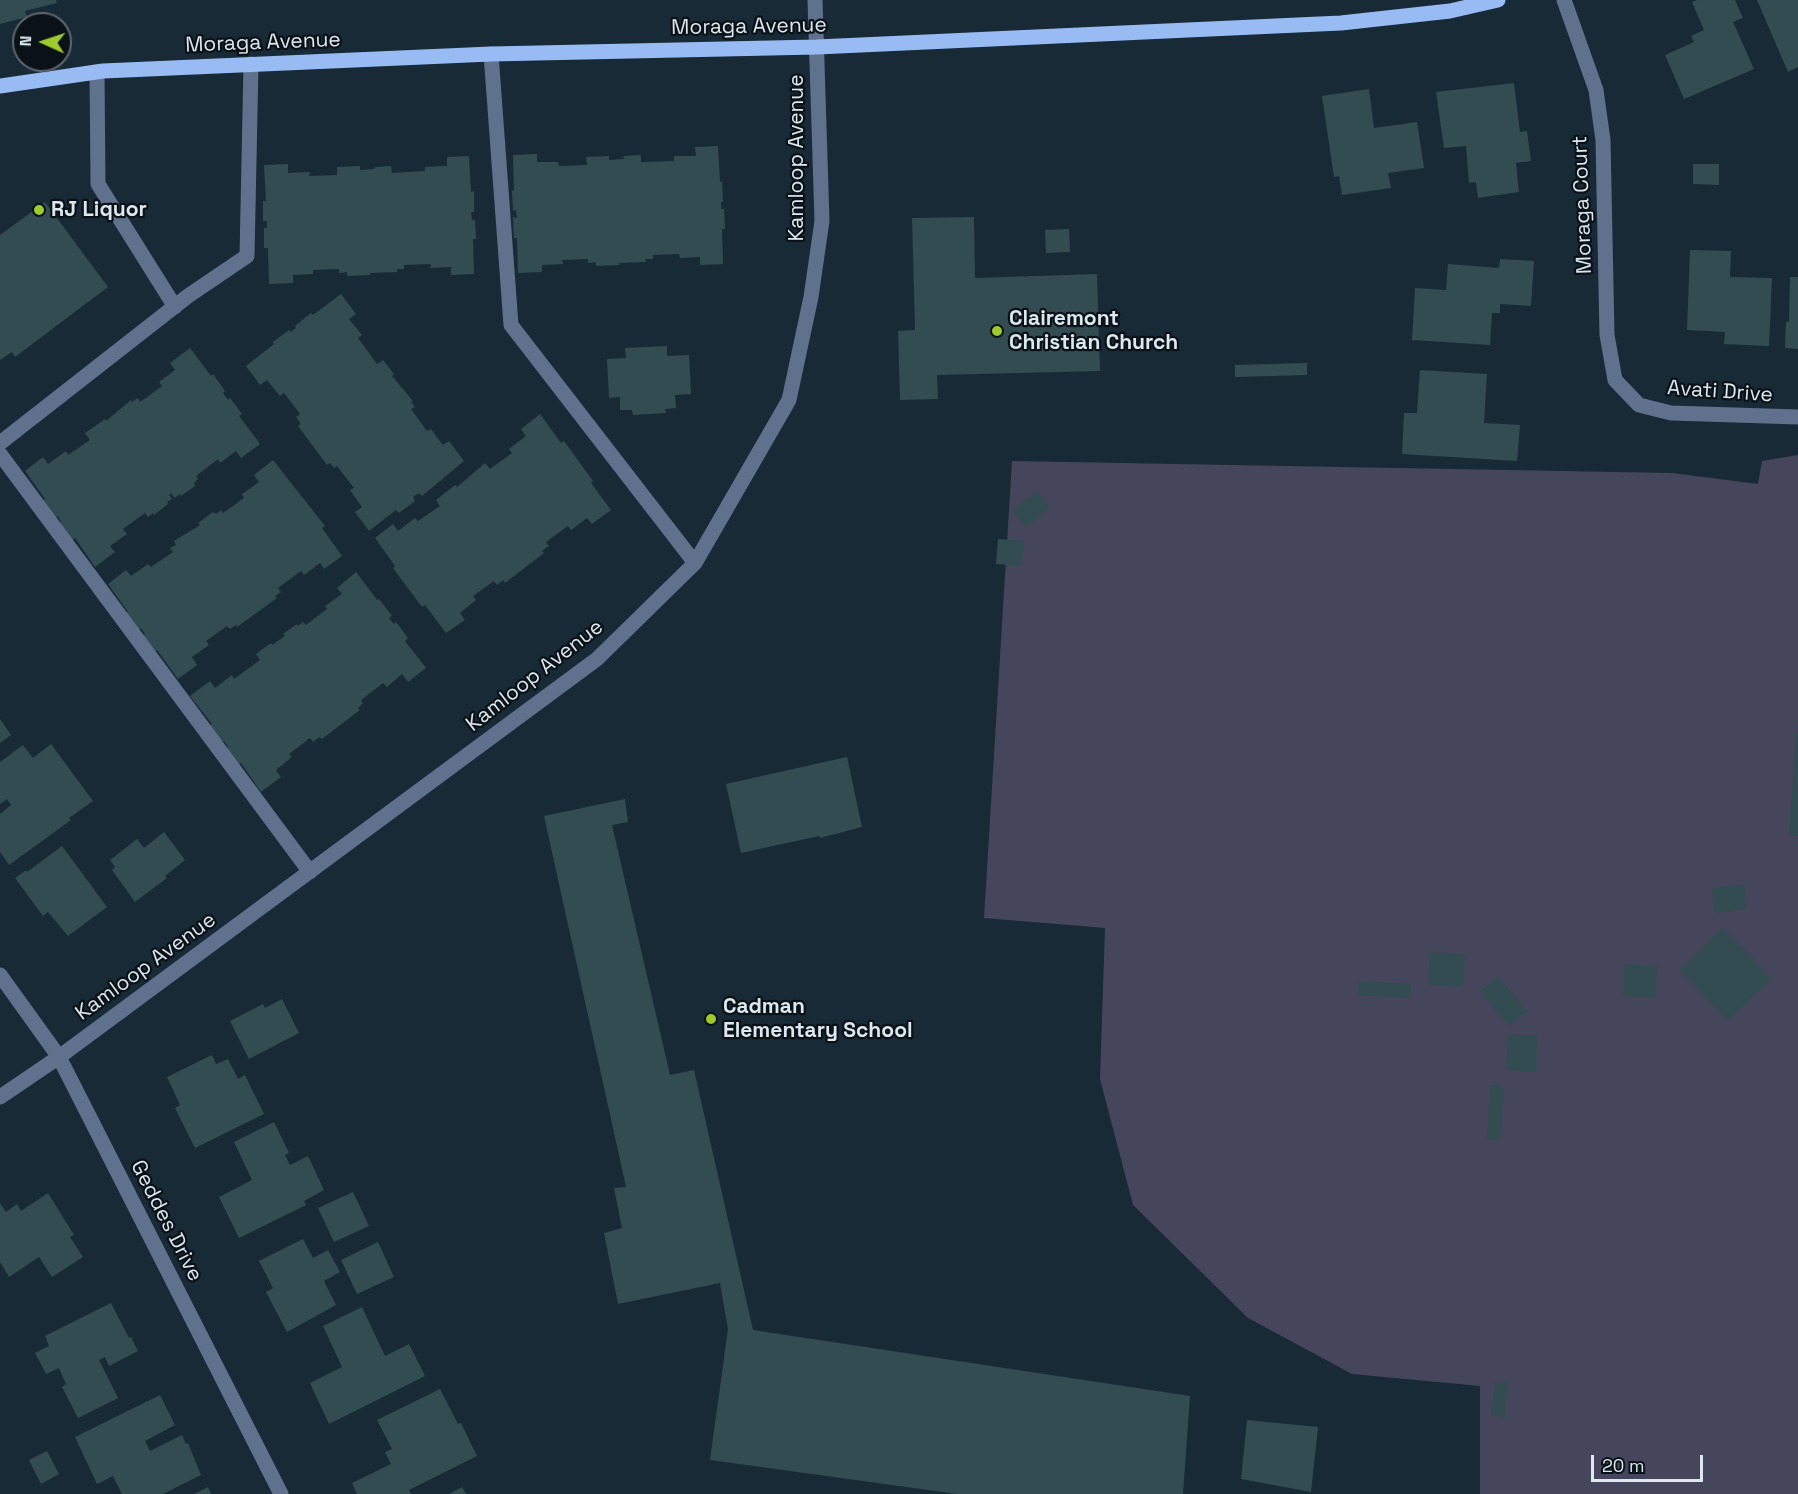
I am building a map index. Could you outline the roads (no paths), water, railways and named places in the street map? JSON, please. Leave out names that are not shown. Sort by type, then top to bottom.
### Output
[{"type":"main road","name":"Moraga Avenue","points":[[0,86],[97,72],[251,64],[491,54],[817,47],[1341,23],[1450,11],[1498,0]]},
{"type":"street","name":"Kamloop Avenue","points":[[0,1096],[59,1057],[597,659],[695,563],[789,400],[812,297],[822,221],[815,0]]},
{"type":"street","name":"Moraga Court","points":[[1564,0],[1596,90],[1603,140],[1607,335],[1615,381],[1639,405]]},
{"type":"street","points":[[491,54],[511,325],[695,563]]},
{"type":"street","points":[[0,443],[175,307],[246,256],[251,64]]},
{"type":"street","points":[[97,72],[98,184],[175,307]]},
{"type":"street","name":"Avati Drive","points":[[1639,405],[1671,413],[1798,417]]},
{"type":"street","points":[[0,454],[310,872]]},
{"type":"street","name":"Geddes Drive","points":[[0,975],[59,1057],[281,1494]]},
{"type":"place","name":"RJ Liquor","points":[[39,210]]},
{"type":"place","name":"Clairemont Christian Church","points":[[997,331]]},
{"type":"place","name":"Cadman Elementary School","points":[[711,1019]]}]
